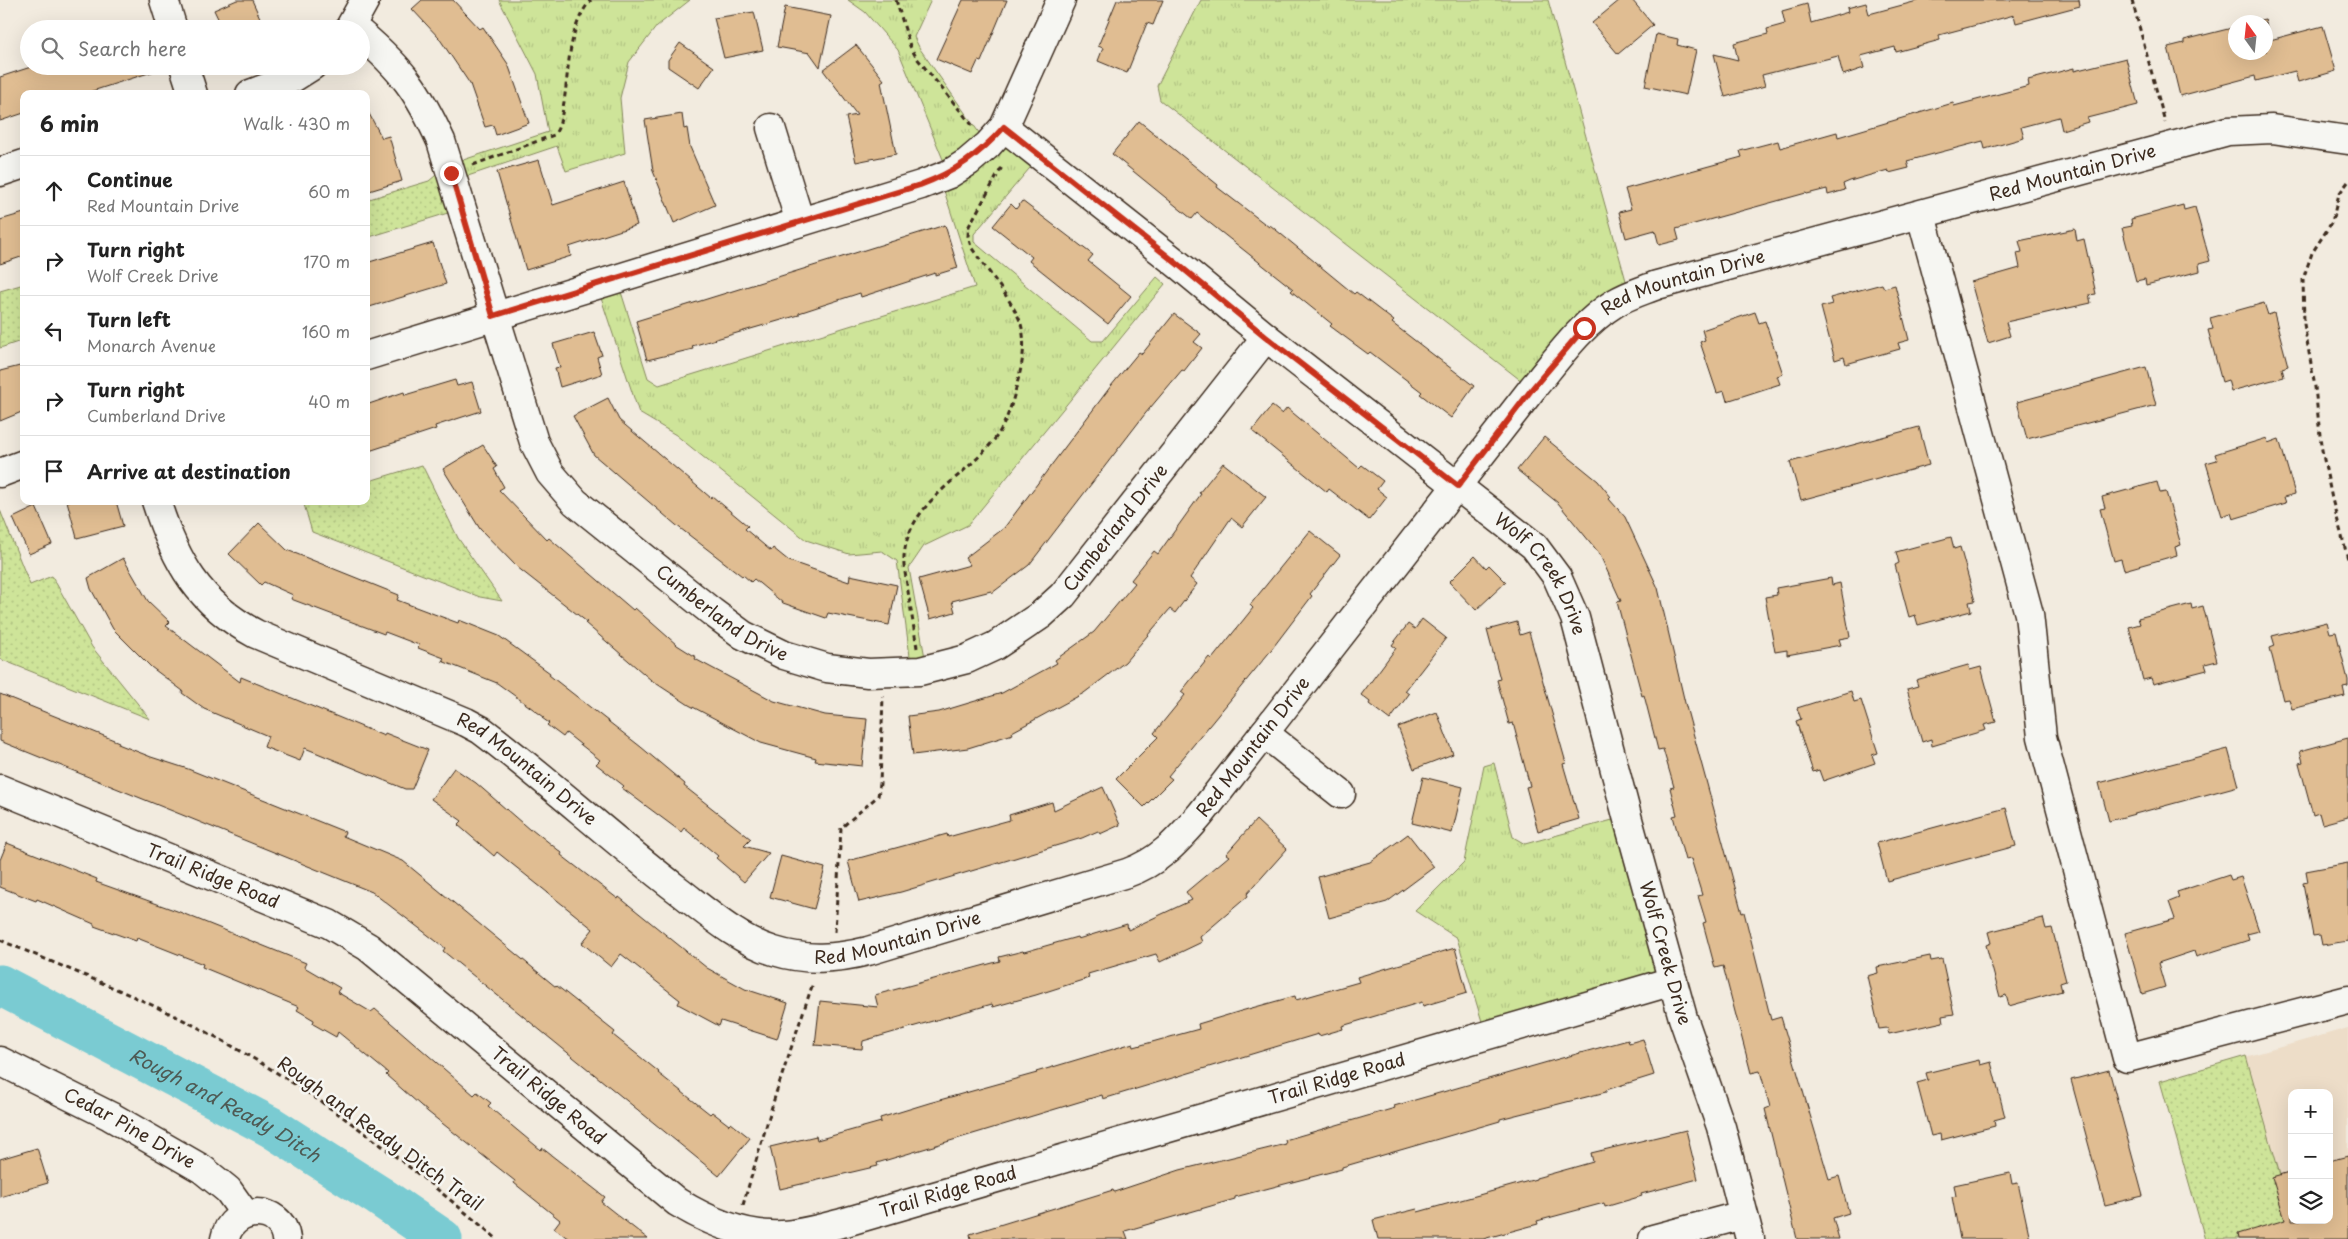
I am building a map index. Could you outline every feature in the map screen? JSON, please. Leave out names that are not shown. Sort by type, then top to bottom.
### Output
[{"type":"street","points":[[164,0],[170,20]]},
{"type":"street","points":[[357,20],[365,0]]},
{"type":"street","points":[[370,355],[940,178],[968,162],[1003,137],[1061,0]]},
{"type":"street","name":"Cumberland Drive","points":[[370,42],[391,60],[412,86],[423,103],[441,141],[493,316],[534,442],[550,473],[575,502],[712,612],[743,635],[806,663],[849,671],[883,673],[920,670],[967,659],[996,646],[1041,615],[1063,595],[1266,337]]},
{"type":"street","points":[[187,75],[191,90]]},
{"type":"street","points":[[261,90],[298,75]]},
{"type":"street","points":[[771,128],[800,222]]},
{"type":"street","name":"Red Mountain Drive","points":[[157,505],[168,535],[184,570],[213,605],[239,625],[481,730],[649,868],[737,934],[773,951],[790,955],[828,958],[868,951],[1127,873],[1152,862],[1170,848],[1201,814],[1532,389],[1584,328],[1614,304],[1657,285],[2228,131],[2249,128],[2272,128],[2348,140]]},
{"type":"street","name":"Wolf Creek Drive","points":[[1003,137],[1180,266],[1266,337],[1534,546],[1552,568],[1575,618],[1683,1018],[1721,1127],[1746,1227]]},
{"type":"street","points":[[0,172],[20,165]]},
{"type":"street","points":[[1921,215],[2029,614],[2042,737],[2126,1058],[2348,1000]]},
{"type":"street","points":[[0,473],[20,466]]},
{"type":"street","points":[[1264,733],[1341,794]]},
{"type":"street","name":"Trail Ridge Road","points":[[0,789],[329,924],[351,935],[677,1202],[697,1214],[736,1229],[763,1234],[782,1235],[842,1223],[1673,981]]},
{"type":"street","name":"Cedar Pine Drive","points":[[0,1061],[110,1116],[202,1169],[228,1190],[246,1214]]},
{"type":"street","points":[[226,1239],[230,1226],[246,1214],[266,1213],[282,1225],[286,1239]]},
{"type":"street","points":[[1653,1239],[1746,1227]]},
{"type":"path","points":[[451,173],[554,136],[562,116],[579,17],[591,0]]},
{"type":"path","points":[[896,0],[910,46],[916,58],[1003,137],[967,231],[971,247],[1021,324],[1024,345],[1014,398],[997,435],[931,500],[909,532],[906,541],[904,566],[920,670]]},
{"type":"path","points":[[2132,0],[2172,146]]},
{"type":"path","points":[[2348,182],[2339,194],[2332,222],[2312,253],[2303,279],[2304,324],[2315,387],[2322,445],[2332,499],[2348,560]]},
{"type":"path","points":[[736,1229],[758,1148],[828,958],[841,828],[878,796],[880,784],[883,673]]},
{"type":"path","name":"Rough and Ready Ditch Trail","points":[[0,940],[138,999],[243,1052],[351,1124],[497,1239]]},
{"type":"shaded area","points":[[2348,1028],[2348,1239],[2205,1239],[2160,1081]]},
{"type":"green space","points":[[499,0],[690,0],[657,26],[629,62],[620,98],[625,153],[566,171],[557,146],[453,181],[448,165],[548,132],[537,74]]},
{"type":"green space","points":[[848,0],[931,0],[914,37],[920,49],[987,144],[1004,127],[1040,156],[974,234],[974,242],[1092,341],[1103,341],[1157,277],[1165,284],[968,525],[924,546],[909,568],[927,669],[912,671],[897,561],[882,551],[849,554],[806,540],[676,435],[639,413],[597,286],[617,279],[648,378],[659,385],[975,287],[940,178],[949,174],[898,50],[865,12]]},
{"type":"green space","points":[[1201,0],[1548,0],[1630,295],[1532,389],[1160,100],[1157,86]]},
{"type":"green space","points":[[448,165],[461,209],[370,237],[370,199],[429,181]]},
{"type":"green space","points":[[20,285],[20,341],[0,348],[0,291]]},
{"type":"green space","points":[[422,465],[458,538],[502,601],[480,597],[312,532],[304,505],[370,505],[370,481]]},
{"type":"green space","points":[[0,510],[30,585],[52,576],[92,647],[150,719],[0,659]]},
{"type":"green space","points":[[1494,763],[1513,837],[1525,844],[1627,816],[1673,981],[1486,1035],[1457,938],[1415,911],[1464,862],[1484,766]]},
{"type":"green space","points":[[2246,1056],[2280,1175],[2273,1177],[2285,1220],[2274,1239],[2205,1239],[2160,1081]]},
{"type":"building","points":[[237,0],[252,0],[261,20],[219,20],[214,10]]},
{"type":"building","points":[[422,0],[453,0],[480,29],[483,27],[508,64],[529,123],[496,135],[493,125],[485,127],[470,84],[439,38],[412,9]]},
{"type":"building","points":[[963,0],[1007,0],[981,62],[978,61],[972,74],[936,59]]},
{"type":"building","points":[[1117,0],[1163,0],[1153,25],[1147,23],[1127,73],[1098,61],[1103,48],[1098,46]]},
{"type":"building","points":[[1620,0],[1632,0],[1653,25],[1618,54],[1592,23]]},
{"type":"building","points":[[1921,0],[2079,0],[2080,6],[2016,23],[2014,15],[1939,35],[1940,40],[1896,52],[1895,47],[1861,56],[1864,68],[1843,75],[1838,56],[1762,75],[1765,86],[1725,97],[1714,54],[1738,60],[1734,43],[1768,34],[1767,29],[1785,24],[1782,11],[1807,4],[1811,23],[1848,12],[1847,8],[1866,3],[1869,14]]},
{"type":"building","points":[[785,7],[831,16],[820,67],[810,53],[777,47]]},
{"type":"building","points":[[754,12],[763,50],[724,58],[714,18]]},
{"type":"building","points":[[2323,26],[2336,71],[2298,82],[2295,71],[2256,81],[2255,76],[2180,96],[2168,47],[2184,43],[2184,40],[2228,29],[2228,60],[2273,60],[2273,39]]},
{"type":"building","points":[[1656,34],[1678,39],[1677,45],[1696,50],[1686,95],[1645,86]]},
{"type":"building","points":[[680,43],[714,67],[699,88],[668,67],[668,60]]},
{"type":"building","points":[[856,45],[884,80],[881,82],[896,154],[856,162],[846,117],[857,115],[823,70]]},
{"type":"building","points":[[2126,58],[2138,105],[2087,118],[2088,122],[2062,130],[2059,117],[2021,127],[2024,138],[1985,149],[1983,141],[1907,161],[1909,168],[1889,173],[1888,170],[1850,181],[1843,184],[1845,190],[1828,195],[1827,189],[1806,193],[1676,229],[1679,240],[1659,245],[1655,230],[1626,238],[1619,212],[1631,209],[1625,189],[1742,157],[1740,151],[1778,141],[1780,148],[1837,132],[1838,137],[1953,103],[1954,106],[2029,86],[2028,80],[2074,68],[2074,71]]},
{"type":"building","points":[[20,71],[20,75],[142,75],[96,90],[20,90],[20,114],[0,121],[0,77]]},
{"type":"building","points":[[682,114],[684,129],[687,128],[690,147],[715,205],[674,223],[653,171],[645,120]]},
{"type":"building","points":[[370,116],[382,138],[389,136],[402,181],[370,191]]},
{"type":"building","points":[[1139,121],[1218,185],[1217,187],[1269,227],[1270,225],[1354,294],[1356,292],[1394,321],[1392,323],[1474,386],[1451,418],[1420,394],[1422,392],[1370,352],[1368,354],[1330,326],[1332,324],[1291,291],[1293,289],[1197,213],[1192,219],[1112,154]]},
{"type":"building","points":[[539,160],[553,205],[624,182],[637,225],[569,247],[571,256],[526,270],[497,172]]},
{"type":"building","points":[[1022,201],[1093,255],[1088,261],[1131,296],[1108,324],[1029,261],[1032,257],[993,226],[1011,204],[1016,209]]},
{"type":"building","points":[[2183,205],[2184,210],[2195,207],[2210,261],[2199,264],[2200,271],[2146,285],[2145,279],[2136,281],[2122,228],[2132,226],[2131,219]]},
{"type":"building","points":[[20,214],[20,257],[0,264],[0,220]]},
{"type":"building","points":[[945,225],[958,268],[935,275],[935,273],[861,297],[860,293],[799,313],[799,315],[692,346],[693,349],[647,360],[636,321]]},
{"type":"building","points":[[2075,229],[2077,241],[2084,239],[2096,294],[2089,295],[2091,303],[2006,322],[2010,336],[1988,343],[1971,282],[2020,268],[2017,253],[2022,252],[2019,241]]},
{"type":"building","points":[[433,243],[446,284],[370,307],[370,262]]},
{"type":"building","points":[[1882,284],[1884,288],[1895,285],[1909,340],[1898,343],[1900,349],[1846,364],[1844,357],[1835,360],[1821,307],[1832,304],[1830,298]]},
{"type":"building","points":[[2264,303],[2268,315],[2274,313],[2288,366],[2282,368],[2284,377],[2231,391],[2228,380],[2222,382],[2208,330],[2213,329],[2210,318]]},
{"type":"building","points":[[1755,312],[1759,323],[1765,321],[1783,374],[1777,376],[1780,384],[1727,401],[1724,391],[1717,393],[1700,342],[1705,340],[1702,330]]},
{"type":"building","points":[[1174,314],[1201,334],[1194,342],[1202,348],[1145,414],[1029,565],[992,593],[991,591],[952,601],[955,612],[930,619],[919,579],[970,565],[965,558],[1004,528],[1111,386],[1139,352],[1142,354]]},
{"type":"building","points":[[594,332],[602,355],[597,357],[602,374],[560,387],[555,368],[560,367],[553,344]]},
{"type":"building","points":[[20,366],[20,413],[0,421],[0,371]]},
{"type":"building","points":[[2146,367],[2156,405],[2027,439],[2017,402]]},
{"type":"building","points":[[455,380],[457,386],[472,382],[481,411],[435,426],[436,429],[370,451],[370,404],[404,392],[405,395]]},
{"type":"building","points":[[608,398],[619,420],[711,498],[712,496],[748,526],[745,529],[771,551],[773,548],[789,561],[849,582],[850,575],[897,585],[889,625],[828,613],[826,618],[783,603],[754,579],[751,582],[742,576],[676,525],[594,455],[573,416]]},
{"type":"building","points":[[1272,406],[1282,414],[1287,408],[1359,468],[1362,465],[1383,481],[1377,489],[1387,497],[1369,520],[1329,489],[1327,492],[1252,431]]},
{"type":"building","points":[[1919,427],[1929,465],[1801,500],[1790,462]]},
{"type":"building","points":[[1544,437],[1598,481],[1611,497],[1609,499],[1625,517],[1658,588],[1685,703],[1742,913],[1744,912],[1771,1020],[1781,1017],[1829,1179],[1839,1176],[1849,1213],[1833,1218],[1839,1239],[1797,1239],[1765,1109],[1770,1107],[1760,1071],[1751,1073],[1723,966],[1715,968],[1703,923],[1706,922],[1698,896],[1702,895],[1691,859],[1685,860],[1673,816],[1677,815],[1670,788],[1674,787],[1663,749],[1658,750],[1644,695],[1642,696],[1617,602],[1621,601],[1599,553],[1558,503],[1517,470]]},
{"type":"building","points":[[2267,438],[2268,443],[2279,439],[2295,494],[2284,497],[2286,503],[2233,519],[2231,513],[2222,516],[2206,463],[2217,460],[2215,454]]},
{"type":"building","points":[[483,445],[497,467],[494,469],[504,487],[499,490],[547,540],[549,538],[633,610],[635,608],[677,645],[696,657],[695,659],[774,701],[825,715],[867,719],[862,766],[815,761],[816,758],[761,743],[689,705],[651,680],[585,623],[587,622],[517,567],[480,529],[443,469]]},
{"type":"building","points":[[1223,463],[1266,497],[1242,527],[1231,518],[1190,578],[1197,584],[1175,613],[1170,609],[1125,662],[1084,693],[1012,732],[1013,734],[968,748],[913,755],[908,716],[939,712],[1002,693],[1057,663],[1055,660],[1094,632],[1135,583],[1131,580],[1154,551],[1158,554],[1201,494],[1199,493]]},
{"type":"building","points":[[2157,482],[2160,493],[2166,492],[2181,545],[2175,547],[2177,555],[2124,570],[2121,559],[2114,561],[2100,509],[2105,508],[2102,497]]},
{"type":"building","points":[[68,505],[117,505],[123,526],[77,538]]},
{"type":"building","points":[[36,507],[52,544],[29,554],[13,518]]},
{"type":"building","points":[[259,523],[287,550],[399,595],[397,600],[458,623],[459,620],[499,636],[550,673],[549,675],[641,747],[685,784],[684,786],[751,839],[744,846],[769,853],[744,882],[716,858],[718,856],[684,828],[681,832],[622,788],[624,786],[596,764],[600,760],[566,733],[563,737],[547,725],[549,723],[542,718],[544,717],[497,683],[442,661],[444,658],[418,648],[419,645],[291,599],[293,595],[264,582],[261,585],[229,554]]},
{"type":"building","points":[[1310,531],[1340,555],[1268,654],[1168,776],[1172,779],[1144,807],[1116,779],[1158,737],[1154,733],[1185,695],[1181,692],[1209,657],[1212,659],[1253,608],[1250,605]]},
{"type":"building","points":[[1951,537],[1954,549],[1960,547],[1975,601],[1969,602],[1971,611],[1918,625],[1915,615],[1909,617],[1895,565],[1899,563],[1896,552]]},
{"type":"building","points":[[1475,556],[1486,568],[1489,565],[1506,582],[1476,610],[1449,582]]},
{"type":"building","points":[[123,558],[148,601],[170,622],[166,626],[240,682],[241,677],[384,736],[385,733],[428,750],[412,789],[405,789],[305,748],[300,761],[264,747],[268,736],[204,709],[182,693],[183,691],[151,667],[113,629],[91,589],[88,578]]},
{"type":"building","points":[[1831,578],[1832,585],[1840,583],[1850,637],[1839,639],[1841,645],[1787,655],[1787,650],[1775,652],[1765,597],[1777,595],[1776,588]]},
{"type":"building","points":[[2191,604],[2192,609],[2203,606],[2217,661],[2205,664],[2207,670],[2153,684],[2151,678],[2143,680],[2129,627],[2140,624],[2138,618]]},
{"type":"building","points":[[1422,619],[1446,638],[1405,691],[1409,694],[1390,720],[1369,704],[1370,702],[1361,695],[1396,648],[1392,645],[1408,624],[1415,629]]},
{"type":"building","points":[[1517,622],[1520,635],[1529,632],[1566,763],[1563,764],[1579,819],[1538,831],[1526,787],[1530,786],[1513,723],[1509,724],[1497,680],[1500,679],[1487,630]]},
{"type":"building","points":[[2327,622],[2330,633],[2336,632],[2348,680],[2348,686],[2343,687],[2345,696],[2292,709],[2289,699],[2283,700],[2270,648],[2275,646],[2272,636]]},
{"type":"building","points":[[1968,665],[1970,670],[1981,667],[1996,722],[1984,725],[1986,730],[1932,746],[1931,739],[1922,742],[1907,689],[1918,686],[1916,680]]},
{"type":"building","points":[[1851,691],[1854,702],[1861,700],[1878,753],[1872,755],[1875,763],[1823,781],[1819,770],[1813,772],[1796,721],[1801,719],[1797,708]]},
{"type":"building","points":[[0,694],[119,742],[118,744],[188,769],[345,832],[343,836],[403,861],[556,987],[615,1032],[613,1035],[658,1073],[710,1114],[712,1112],[729,1125],[731,1123],[750,1138],[719,1176],[443,951],[445,948],[372,892],[0,741]]},
{"type":"building","points":[[1437,712],[1453,754],[1414,769],[1398,727]]},
{"type":"building","points":[[2348,738],[2348,817],[2322,824],[2319,813],[2313,815],[2299,763],[2303,762],[2300,751]]},
{"type":"building","points":[[2228,749],[2238,786],[2109,821],[2099,783]]},
{"type":"building","points":[[454,768],[476,783],[530,830],[532,829],[562,853],[561,855],[618,899],[619,897],[707,968],[745,989],[788,1003],[777,1039],[721,1021],[719,1026],[678,1004],[680,1000],[621,954],[611,967],[582,943],[593,929],[497,852],[494,856],[458,825],[462,821],[431,799]]},
{"type":"building","points":[[1423,777],[1463,787],[1452,833],[1412,823]]},
{"type":"building","points":[[1103,787],[1120,825],[1100,834],[1098,831],[1082,838],[901,892],[859,902],[848,861],[947,834],[948,837],[1010,820],[1009,815],[1052,802],[1054,810]]},
{"type":"building","points":[[2006,808],[2016,846],[1887,881],[1877,843]]},
{"type":"building","points":[[1256,820],[1287,849],[1247,894],[1248,896],[1200,937],[1202,942],[1160,962],[1156,954],[1088,974],[1089,978],[1036,995],[993,1007],[992,1004],[863,1041],[862,1049],[815,1045],[820,1001],[878,1007],[875,995],[1000,961],[999,957],[1077,937],[1078,939],[1127,924],[1128,930],[1192,900],[1186,892],[1229,856],[1226,854]]},
{"type":"building","points":[[1408,834],[1434,867],[1387,902],[1329,918],[1318,877],[1370,862]]},
{"type":"building","points":[[7,843],[97,879],[96,882],[177,911],[306,963],[304,967],[340,988],[337,992],[371,1012],[375,1009],[474,1095],[477,1092],[491,1103],[488,1106],[541,1150],[542,1148],[605,1197],[601,1202],[648,1239],[569,1239],[554,1228],[560,1220],[514,1183],[515,1181],[428,1112],[386,1075],[388,1073],[338,1032],[336,1037],[313,1024],[314,1020],[297,1010],[299,1007],[202,967],[203,964],[137,938],[136,941],[94,926],[94,924],[37,899],[36,901],[0,887],[0,860]]},
{"type":"building","points":[[781,856],[825,868],[814,909],[770,897]]},
{"type":"building","points":[[2348,863],[2348,941],[2322,945],[2320,935],[2313,936],[2303,883],[2308,882],[2306,871]]},
{"type":"building","points":[[2229,875],[2231,880],[2241,877],[2259,931],[2247,934],[2249,940],[2196,957],[2194,951],[2158,963],[2165,987],[2142,994],[2125,933],[2175,919],[2169,902],[2179,898],[2177,892]]},
{"type":"building","points":[[2043,918],[2046,929],[2052,928],[2066,981],[2060,983],[2062,991],[2009,1006],[2006,995],[2000,997],[1986,945],[1991,943],[1988,932]]},
{"type":"building","points":[[1455,948],[1467,993],[1423,1006],[1422,1002],[1342,1026],[1343,1029],[1319,1036],[1318,1034],[1103,1099],[1102,1095],[877,1163],[878,1166],[780,1189],[770,1147],[816,1136],[817,1140],[881,1122],[880,1118],[1133,1043],[1134,1047],[1199,1029],[1198,1024],[1241,1011],[1295,996],[1296,1000],[1359,982],[1357,977]]},
{"type":"building","points":[[1930,956],[1931,961],[1942,959],[1954,1014],[1942,1016],[1943,1022],[1889,1034],[1887,1028],[1879,1029],[1867,976],[1878,973],[1877,967]]},
{"type":"building","points":[[1643,1039],[1654,1075],[1606,1090],[1606,1092],[1500,1119],[1500,1121],[1342,1167],[1342,1169],[1235,1197],[1235,1199],[1125,1231],[1128,1239],[971,1239],[970,1234],[1113,1190],[1114,1192],[1180,1170],[1286,1144],[1285,1140],[1395,1108],[1394,1106],[1628,1040],[1629,1043]]},
{"type":"building","points":[[1979,1060],[1980,1065],[1991,1062],[2005,1117],[1994,1120],[1995,1126],[1941,1140],[1940,1134],[1931,1136],[1917,1083],[1928,1080],[1926,1073]]},
{"type":"building","points":[[2109,1070],[2143,1196],[2105,1205],[2071,1080]]},
{"type":"building","points":[[1686,1130],[1698,1179],[1641,1194],[1642,1196],[1605,1207],[1604,1203],[1537,1221],[1538,1224],[1483,1239],[1378,1239],[1373,1220],[1417,1209],[1418,1212],[1536,1179],[1593,1162],[1591,1153]]},
{"type":"building","points":[[37,1148],[48,1183],[0,1197],[0,1159]]},
{"type":"building","points":[[2348,1156],[2348,1239],[2239,1239],[2238,1234],[2285,1220],[2272,1177],[2288,1172],[2288,1224],[2333,1224],[2333,1160]]},
{"type":"building","points":[[2010,1173],[2012,1184],[2018,1183],[2030,1239],[1960,1239],[1952,1197],[1956,1196],[1954,1185]]},
{"type":"waterway","name":"Rough and Ready Ditch","points":[[0,985],[271,1127],[442,1239]]},
{"type":"route","points":[[451,173],[493,316],[597,286],[920,185],[949,174],[968,162],[988,145],[1004,127],[1180,266],[1266,337],[1458,486],[1532,389],[1584,328]]}]
